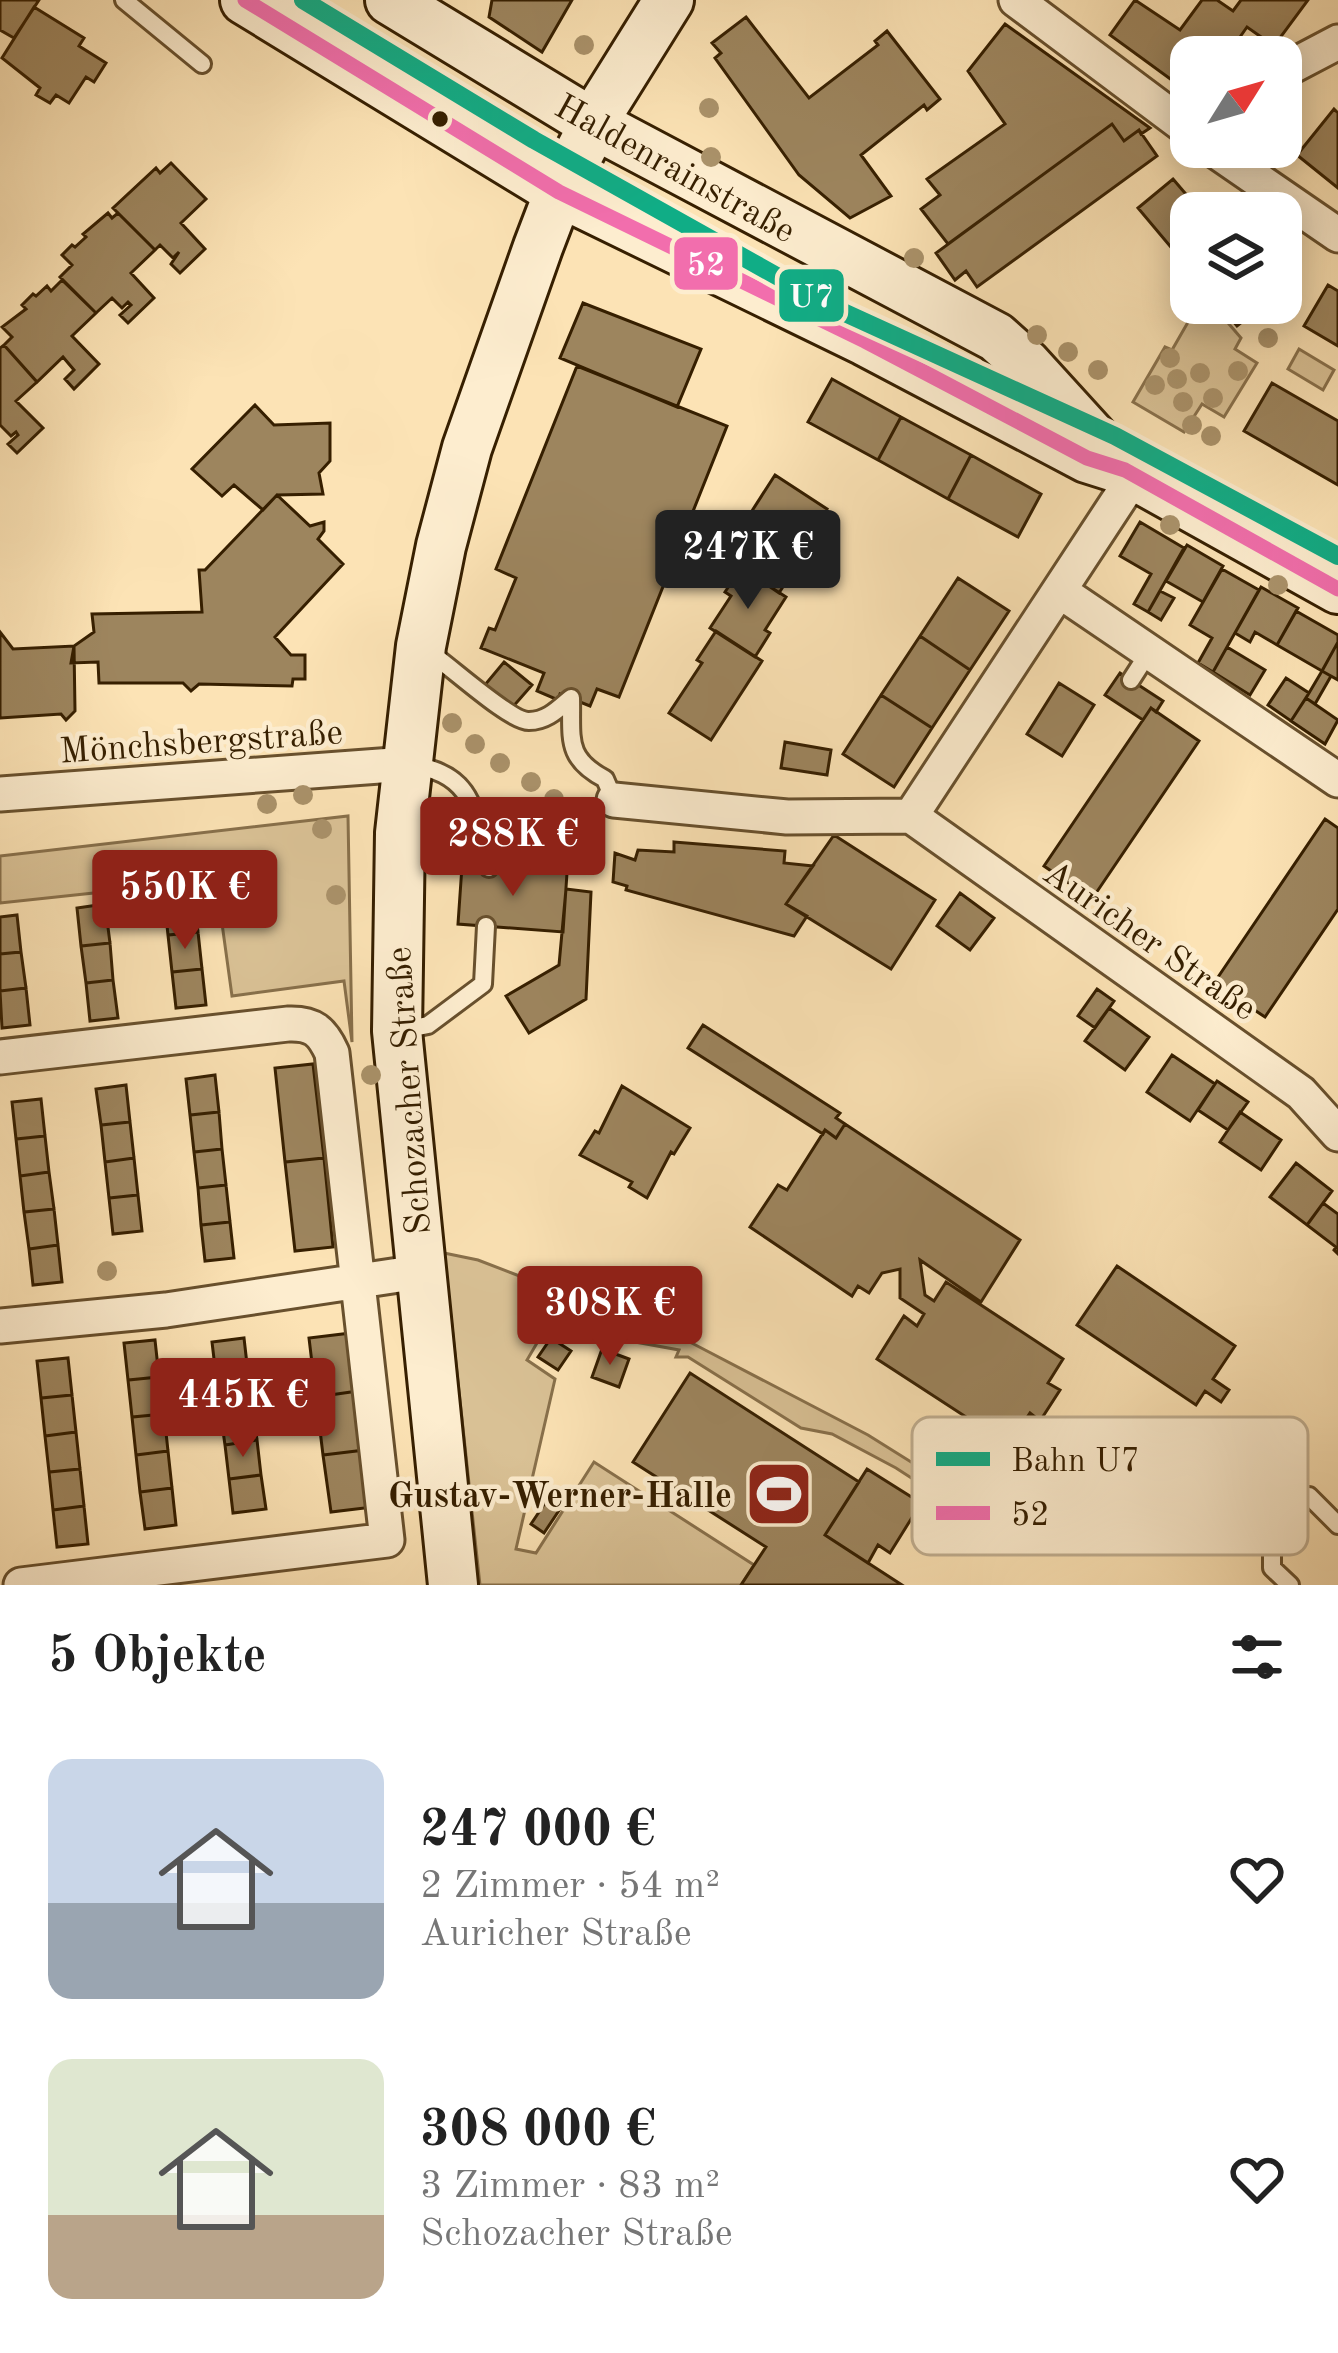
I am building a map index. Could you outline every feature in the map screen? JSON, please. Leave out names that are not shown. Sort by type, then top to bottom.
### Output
[{"type":"main road","name":"Haldenrainstraße","points":[[245,0],[559,192],[865,341],[1087,458],[1130,472],[1338,589]]},
{"type":"main road","name":"Haldenrainstraße","points":[[390,0],[594,124],[996,337],[1130,472]]},
{"type":"main road","name":"Schozacher Straße","points":[[453,1585],[397,1031],[400,833],[421,646],[467,448],[559,192],[669,0]]},
{"type":"street","points":[[1016,0],[1170,112]]},
{"type":"street","points":[[1302,61],[1338,42]]},
{"type":"street","points":[[1240,168],[1338,236]]},
{"type":"street","points":[[614,800],[787,817],[911,816],[1061,592],[1130,472]]},
{"type":"street","points":[[1061,592],[1140,666],[1338,780]]},
{"type":"street","name":"Mönchsbergstraße","points":[[0,794],[407,764]]},
{"type":"street","name":"Auricher Straße","points":[[911,816],[1301,1093],[1338,1134]]},
{"type":"street","points":[[0,1057],[288,1024],[306,1023],[323,1034],[332,1053],[388,1540],[21,1585]]},
{"type":"street","points":[[0,1327],[166,1310],[419,1272]]},
{"type":"lane","points":[[124,0],[202,64]]},
{"type":"lane","points":[[421,646],[461,673],[506,714],[526,722],[548,717],[571,698],[574,753],[583,768],[605,779],[614,800]]},
{"type":"lane","points":[[407,764],[438,769],[469,794],[489,868]]},
{"type":"lane","points":[[397,1031],[428,1025],[483,984],[486,926]]},
{"type":"lane","points":[[1308,1497],[1338,1525]]},
{"type":"lane","points":[[1272,1555],[1272,1568],[1290,1585]]},
{"type":"shaded area","points":[[1187,324],[1229,324],[1241,338],[1235,349],[1257,363],[1224,417],[1202,404],[1184,432],[1133,402],[1165,347],[1172,350]]},
{"type":"shaded area","points":[[1299,349],[1334,370],[1323,390],[1288,369]]},
{"type":"shaded area","points":[[348,816],[352,1042],[344,981],[232,996],[216,880],[0,903],[0,856]]},
{"type":"shaded area","points":[[444,1253],[478,1260],[686,1340],[912,1463],[912,1478],[832,1434],[801,1428],[688,1357],[676,1357],[679,1350],[547,1326],[527,1360],[555,1379],[516,1549],[536,1553],[594,1462],[754,1565],[741,1585],[480,1585]]},
{"type":"building","points":[[0,0],[39,0],[14,38],[0,30]]},
{"type":"building","points":[[492,0],[572,0],[542,52],[489,17]]},
{"type":"building","points":[[1135,0],[1180,30],[1202,0],[1217,0],[1233,11],[1241,0],[1308,0],[1281,36],[1260,36],[1247,27],[1241,36],[1170,36],[1170,79],[1110,35]]},
{"type":"building","points":[[34,7],[84,38],[79,46],[106,63],[94,82],[86,77],[69,103],[56,95],[50,103],[36,95],[40,88],[2,58]]},
{"type":"building","points":[[746,17],[809,98],[878,45],[875,41],[887,31],[940,99],[927,110],[924,105],[861,155],[891,196],[850,218],[799,175],[715,58],[721,53],[712,43]]},
{"type":"building","points":[[1005,24],[1150,128],[1124,141],[1112,124],[948,244],[921,209],[940,195],[927,179],[1005,124],[968,71]]},
{"type":"building","points":[[1334,109],[1338,113],[1338,188],[1302,159],[1302,149]]},
{"type":"building","points":[[1112,124],[1124,141],[1139,130],[1157,156],[977,287],[966,271],[955,280],[936,253]]},
{"type":"building","points":[[171,163],[206,199],[181,223],[205,249],[180,273],[171,264],[179,252],[173,258],[160,245],[155,250],[113,208],[156,168],[160,173]]},
{"type":"building","points":[[1173,179],[1184,192],[1170,192],[1170,246],[1138,208]]},
{"type":"building","points":[[108,213],[112,218],[118,213],[155,250],[131,273],[154,298],[128,323],[120,315],[131,305],[128,302],[122,308],[112,298],[96,313],[60,277],[72,265],[62,255]]},
{"type":"building","points":[[62,280],[96,313],[72,336],[99,364],[74,389],[65,379],[74,370],[63,357],[37,382],[4,345],[12,337],[2,327],[26,309],[22,305],[33,294],[47,286],[51,291]]},
{"type":"building","points":[[1328,285],[1338,291],[1338,346],[1304,326]]},
{"type":"building","points":[[583,303],[701,349],[677,407],[560,358]]},
{"type":"building","points":[[4,345],[37,382],[16,401],[43,428],[17,453],[8,444],[18,435],[11,436],[0,425],[0,348]]},
{"type":"building","points":[[577,366],[727,426],[619,697],[597,689],[590,706],[537,691],[544,673],[481,648],[489,628],[495,630],[516,578],[496,569]]},
{"type":"building","points":[[832,379],[901,417],[878,460],[808,422]]},
{"type":"building","points":[[1272,383],[1338,421],[1338,485],[1244,431]]},
{"type":"building","points":[[255,405],[274,425],[330,423],[330,461],[319,473],[323,494],[277,495],[263,510],[234,485],[222,496],[192,469]]},
{"type":"building","points":[[901,417],[971,455],[948,499],[878,460]]},
{"type":"building","points":[[971,455],[1041,494],[1018,537],[948,499]]},
{"type":"building","points":[[775,475],[827,509],[779,593],[736,564],[754,537],[741,528]]},
{"type":"building","points":[[277,495],[310,526],[324,522],[318,539],[343,564],[275,637],[291,655],[305,655],[305,679],[293,679],[292,686],[199,684],[191,691],[183,683],[99,683],[98,662],[71,663],[74,646],[94,632],[92,614],[202,612],[199,570],[205,570]]},
{"type":"building","points":[[1140,522],[1184,548],[1148,612],[1134,604],[1151,574],[1120,556]]},
{"type":"building","points":[[1187,545],[1223,566],[1203,602],[1166,581]]},
{"type":"building","points":[[741,568],[786,597],[755,657],[710,628],[731,596],[725,592]]},
{"type":"building","points":[[1222,569],[1259,590],[1213,672],[1198,663],[1212,638],[1190,625]]},
{"type":"building","points":[[958,578],[1009,611],[970,670],[920,636]]},
{"type":"building","points":[[1261,587],[1298,608],[1277,645],[1255,632],[1250,642],[1235,633]]},
{"type":"building","points":[[1160,591],[1174,598],[1161,620],[1148,612]]},
{"type":"building","points":[[1296,611],[1338,635],[1322,671],[1277,645]]},
{"type":"building","points":[[716,631],[762,661],[711,740],[669,713],[702,663],[697,660]]},
{"type":"building","points":[[0,632],[13,649],[74,646],[75,711],[66,720],[61,714],[0,718]]},
{"type":"building","points":[[920,636],[970,670],[932,728],[881,695]]},
{"type":"building","points":[[1338,642],[1338,680],[1322,671]]},
{"type":"building","points":[[1227,647],[1265,670],[1250,695],[1213,672]]},
{"type":"building","points":[[504,662],[532,685],[511,709],[484,686]]},
{"type":"building","points":[[1322,671],[1331,676],[1315,704],[1306,698]]},
{"type":"building","points":[[1120,673],[1163,701],[1156,712],[1151,708],[1143,720],[1105,695]]},
{"type":"building","points":[[1286,678],[1309,693],[1291,721],[1268,705]]},
{"type":"building","points":[[1059,683],[1094,705],[1062,756],[1027,734]]},
{"type":"building","points":[[881,695],[932,728],[894,787],[843,754]]},
{"type":"building","points":[[1306,698],[1338,720],[1325,744],[1291,721]]},
{"type":"building","points":[[1151,708],[1199,741],[1092,899],[1044,866]]},
{"type":"building","points":[[785,742],[831,750],[827,775],[781,768]]},
{"type":"building","points":[[1325,819],[1338,828],[1338,909],[1265,1017],[1214,983]]},
{"type":"building","points":[[834,835],[935,900],[891,969],[786,904]]},
{"type":"building","points":[[674,842],[785,851],[784,863],[813,866],[786,904],[807,916],[794,936],[626,890],[627,886],[613,882],[615,853],[635,860],[638,850],[674,852]]},
{"type":"building","points":[[462,866],[567,873],[563,932],[458,924]]},
{"type":"building","points":[[566,889],[591,892],[586,999],[529,1033],[506,996],[559,965]]},
{"type":"building","points":[[960,893],[994,918],[970,950],[937,926]]},
{"type":"building","points":[[194,895],[198,932],[168,935],[164,898]]},
{"type":"building","points":[[105,904],[110,943],[81,946],[77,908]]},
{"type":"building","points":[[17,915],[21,952],[0,954],[0,917]]},
{"type":"building","points":[[198,932],[202,969],[172,972],[168,935]]},
{"type":"building","points":[[110,943],[113,980],[86,983],[81,946]]},
{"type":"building","points":[[21,952],[26,988],[0,991],[0,954]]},
{"type":"building","points":[[202,969],[206,1005],[176,1008],[172,972]]},
{"type":"building","points":[[113,980],[118,1018],[90,1021],[86,983]]},
{"type":"building","points":[[26,988],[30,1025],[2,1028],[0,991]]},
{"type":"building","points":[[1097,989],[1114,1001],[1095,1028],[1078,1016]]},
{"type":"building","points":[[1109,1008],[1149,1037],[1125,1070],[1085,1041]]},
{"type":"building","points":[[703,1025],[840,1113],[836,1118],[845,1124],[836,1138],[688,1048]]},
{"type":"building","points":[[1172,1055],[1215,1084],[1190,1121],[1147,1092]]},
{"type":"building","points":[[313,1064],[324,1158],[285,1162],[275,1068]]},
{"type":"building","points":[[215,1075],[219,1112],[190,1115],[186,1079]]},
{"type":"building","points":[[1217,1081],[1248,1102],[1228,1130],[1198,1110]]},
{"type":"building","points":[[126,1085],[130,1122],[101,1125],[96,1089]]},
{"type":"building","points":[[622,1086],[690,1128],[671,1152],[647,1198],[629,1187],[632,1182],[580,1155],[595,1131],[599,1133]]},
{"type":"building","points":[[41,1099],[45,1136],[16,1139],[12,1102]]},
{"type":"building","points":[[219,1112],[222,1149],[194,1152],[190,1115]]},
{"type":"building","points":[[1240,1112],[1281,1140],[1261,1170],[1220,1142]]},
{"type":"building","points":[[130,1122],[134,1158],[105,1162],[101,1125]]},
{"type":"building","points":[[845,1124],[1020,1240],[981,1302],[920,1260],[925,1295],[934,1301],[946,1282],[1063,1359],[1048,1383],[1060,1390],[1043,1417],[1030,1413],[1027,1417],[966,1417],[877,1359],[904,1316],[917,1326],[924,1314],[900,1298],[900,1269],[882,1273],[869,1293],[858,1286],[852,1296],[750,1227],[778,1185],[787,1190],[825,1130],[836,1138]]},
{"type":"building","points":[[45,1136],[49,1172],[20,1176],[16,1139]]},
{"type":"building","points":[[222,1149],[226,1185],[198,1188],[194,1152]]},
{"type":"building","points":[[134,1158],[138,1195],[109,1198],[105,1162]]},
{"type":"building","points":[[324,1158],[333,1247],[295,1251],[285,1162]]},
{"type":"building","points":[[1296,1163],[1332,1191],[1307,1225],[1270,1197]]},
{"type":"building","points":[[49,1172],[54,1209],[24,1212],[20,1176]]},
{"type":"building","points":[[226,1185],[230,1222],[201,1225],[198,1188]]},
{"type":"building","points":[[138,1195],[142,1231],[113,1234],[109,1198]]},
{"type":"building","points":[[1323,1203],[1338,1214],[1338,1254],[1336,1247],[1307,1225]]},
{"type":"building","points":[[54,1209],[58,1245],[29,1249],[24,1212]]},
{"type":"building","points":[[230,1222],[234,1258],[205,1261],[201,1225]]},
{"type":"building","points":[[58,1245],[62,1282],[33,1285],[29,1249]]},
{"type":"building","points":[[1117,1266],[1235,1346],[1213,1379],[1229,1390],[1221,1402],[1205,1391],[1196,1405],[1077,1325]]},
{"type":"building","points":[[351,1333],[358,1391],[316,1397],[309,1338]]},
{"type":"building","points":[[244,1338],[248,1373],[216,1376],[212,1342]]},
{"type":"building","points":[[551,1338],[571,1351],[558,1370],[538,1357]]},
{"type":"building","points":[[155,1340],[159,1377],[128,1380],[124,1343]]},
{"type":"building","points":[[602,1349],[629,1359],[619,1387],[592,1377]]},
{"type":"building","points":[[68,1358],[72,1395],[41,1398],[37,1361]]},
{"type":"building","points":[[248,1373],[253,1406],[220,1410],[216,1376]]},
{"type":"building","points":[[690,1373],[859,1482],[825,1535],[902,1585],[741,1585],[766,1547],[633,1462]]},
{"type":"building","points":[[159,1377],[164,1414],[132,1417],[128,1380]]},
{"type":"building","points":[[358,1391],[365,1450],[323,1455],[316,1397]]},
{"type":"building","points":[[72,1395],[76,1432],[45,1436],[41,1398]]},
{"type":"building","points":[[253,1406],[257,1440],[225,1445],[220,1410]]},
{"type":"building","points":[[164,1414],[168,1451],[136,1455],[132,1417]]},
{"type":"building","points":[[76,1432],[80,1469],[49,1472],[45,1436]]},
{"type":"building","points":[[257,1440],[261,1475],[229,1479],[225,1445]]},
{"type":"building","points":[[365,1450],[373,1507],[331,1512],[323,1455]]},
{"type":"building","points":[[168,1451],[172,1488],[140,1492],[136,1455]]},
{"type":"building","points":[[80,1469],[84,1506],[53,1510],[49,1472]]},
{"type":"building","points":[[867,1469],[912,1497],[912,1518],[890,1553],[878,1545],[868,1563],[825,1535]]},
{"type":"building","points":[[261,1475],[266,1509],[233,1513],[229,1479]]},
{"type":"building","points":[[172,1488],[176,1525],[145,1529],[140,1492]]},
{"type":"building","points":[[549,1497],[562,1506],[544,1533],[531,1524]]},
{"type":"building","points":[[84,1506],[88,1544],[57,1547],[53,1510]]},
{"type":"rail line","name":"U7","points":[[303,0],[534,140],[832,307],[1115,436],[1338,556]]},
{"type":"transit line","name":"52","points":[[245,0],[559,192],[865,341],[1087,458],[1125,470],[1338,589]]},
{"type":"place","name":"Gustav-Werner-Halle","points":[[779,1494]]}]
